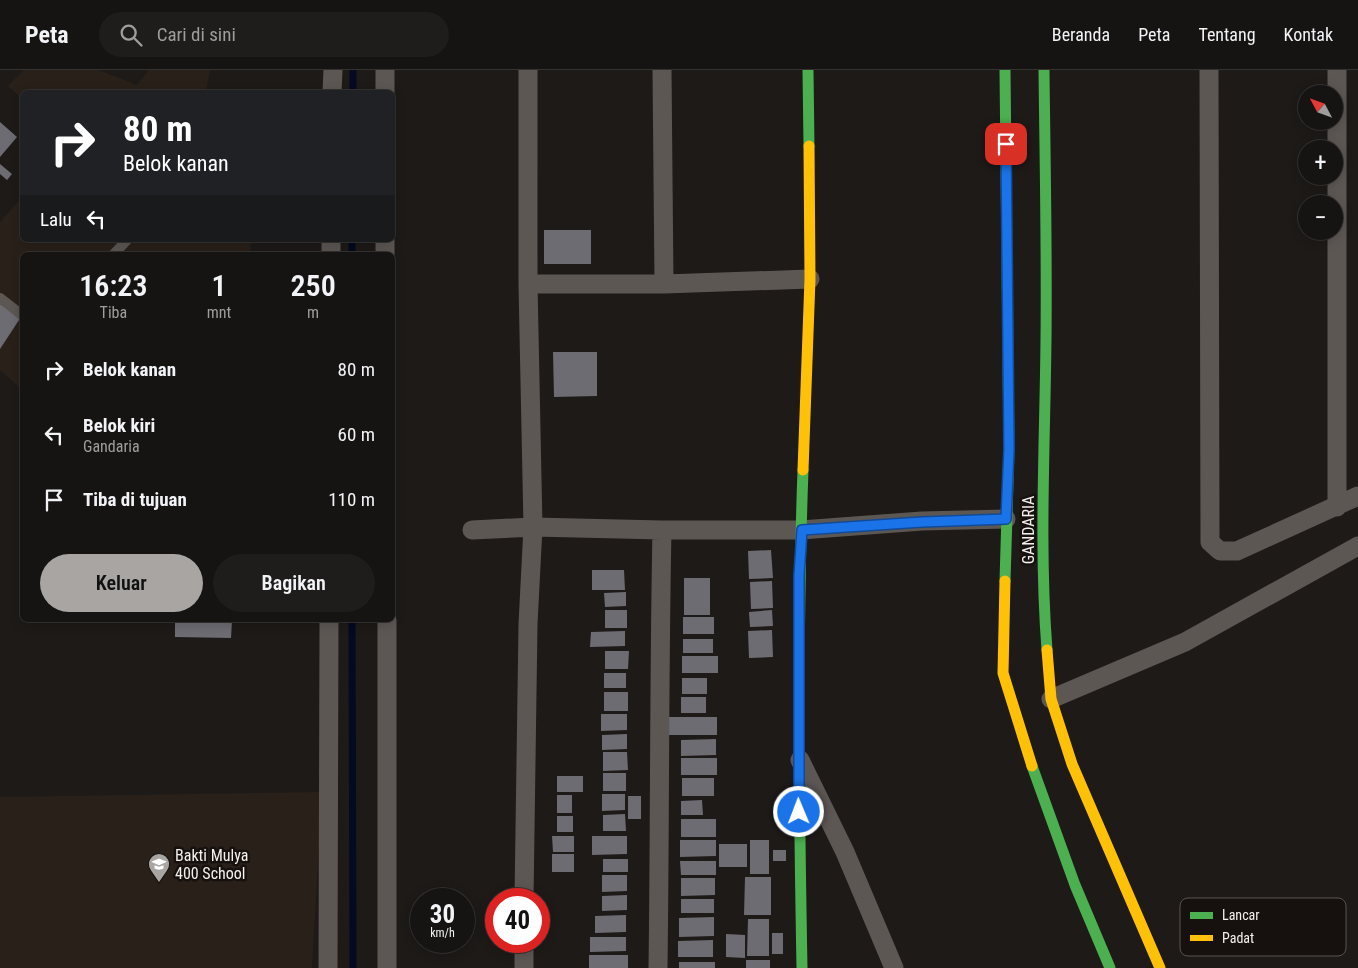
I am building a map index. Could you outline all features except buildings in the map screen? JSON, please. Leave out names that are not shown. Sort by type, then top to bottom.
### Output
[{"type":"street","points":[[332,90],[333,70]]},
{"type":"street","points":[[385,70],[385,90]]},
{"type":"street","points":[[524,888],[528,624],[533,527],[528,284],[528,70]]},
{"type":"street","points":[[662,70],[664,284]]},
{"type":"street","points":[[802,968],[798,754],[799,576],[810,279],[808,70]]},
{"type":"street","name":"GANDARIA","points":[[1005,70],[1012,310],[1003,673],[1040,791],[1075,884],[1110,968]]},
{"type":"street","name":"GANDARIA","points":[[1044,70],[1040,310],[1043,601],[1051,698],[1072,764],[1160,968]]},
{"type":"street","points":[[1209,70],[1210,542],[1220,551],[1237,551],[1358,496]]},
{"type":"street","points":[[1337,70],[1337,507]]},
{"type":"street","points":[[528,284],[664,284],[810,279]]},
{"type":"street","points":[[472,530],[533,527],[662,530],[802,530],[922,522],[1006,519]]},
{"type":"street","points":[[658,968],[662,530]]},
{"type":"street","points":[[1051,698],[1186,642],[1358,546]]},
{"type":"street","points":[[328,968],[329,622]]},
{"type":"street","points":[[387,622],[387,968]]},
{"type":"street","points":[[798,754],[845,852],[894,968]]},
{"type":"street","points":[[524,953],[524,968]]},
{"type":"lane","points":[[116,252],[124,242]]},
{"type":"lane","points":[[0,298],[20,314]]},
{"type":"shaded area","points":[[24,70],[99,70],[137,85],[149,70],[210,70],[206,90],[20,90],[20,97],[8,86]]},
{"type":"shaded area","points":[[20,199],[20,242],[251,242],[250,252],[20,252],[20,388],[0,370],[0,345],[18,322],[0,308],[0,222]]},
{"type":"shaded area","name":"Bakti Mulya 400 School","points":[[322,792],[312,968],[0,968],[0,797]]},
{"type":"waterway","points":[[353,70],[353,90]]},
{"type":"waterway","points":[[352,242],[352,252]]},
{"type":"waterway","points":[[352,622],[353,968]]},
{"type":"traffic: fast","points":[[808,70],[809,146]]},
{"type":"traffic: fast","points":[[1005,70],[1009,449],[1005,581]]},
{"type":"traffic: fast","points":[[1044,70],[1046,306],[1043,573],[1047,650]]},
{"type":"traffic: fast","points":[[802,968],[799,719],[803,470]]},
{"type":"traffic: fast","points":[[1032,766],[1075,885],[1110,968]]},
{"type":"traffic: slow","points":[[803,470],[810,279],[809,146]]},
{"type":"traffic: slow","points":[[1005,581],[1003,673],[1032,766]]},
{"type":"traffic: slow","points":[[1047,650],[1051,699],[1072,764],[1160,968]]},
{"type":"place","name":"Bakti Mulya 400 School","points":[[159,883]]},
{"type":"route","points":[[799,812],[799,576],[802,530],[922,522],[1006,519],[1009,449],[1006,144]]}]
